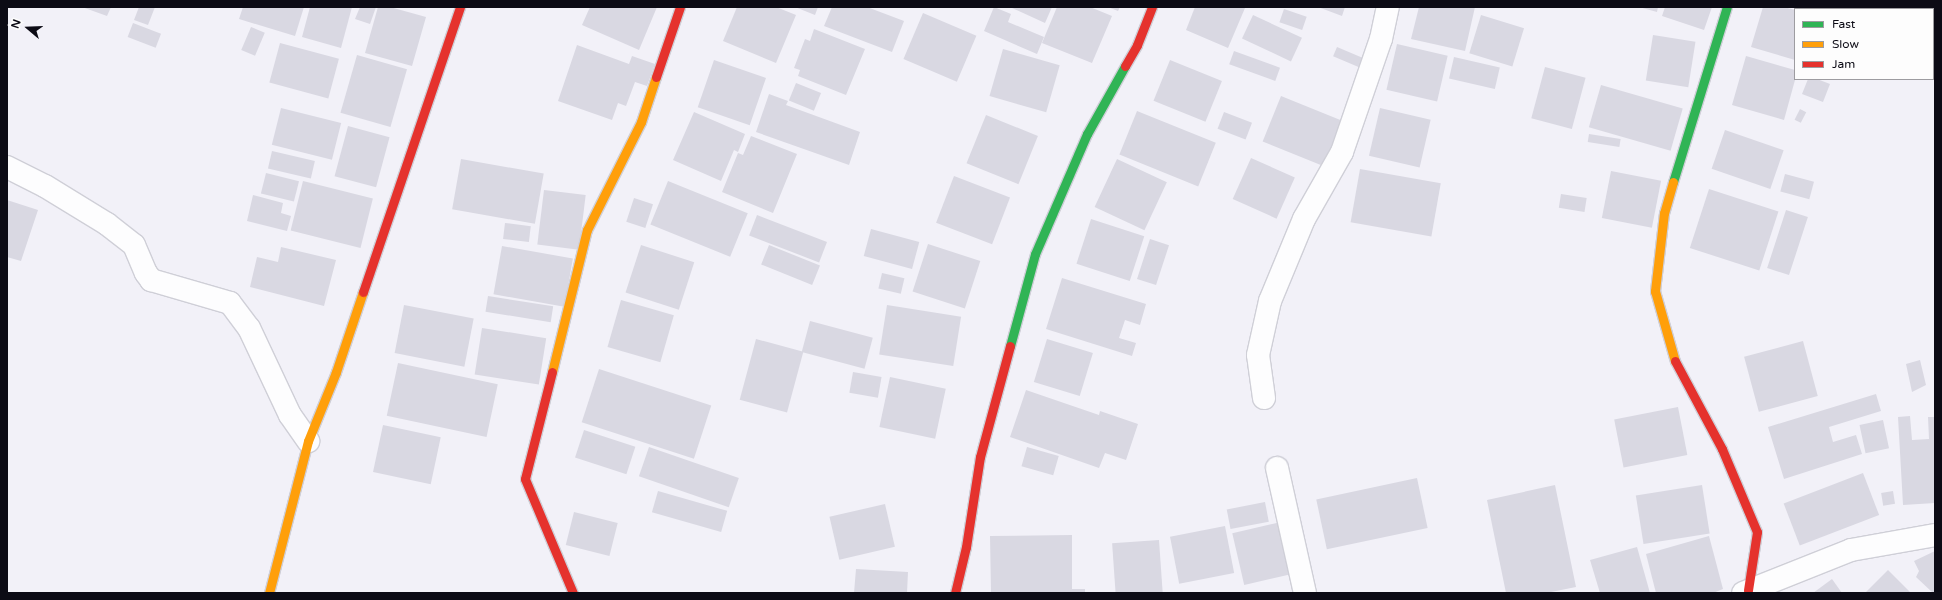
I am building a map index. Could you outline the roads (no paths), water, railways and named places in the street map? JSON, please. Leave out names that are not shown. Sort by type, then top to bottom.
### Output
[{"type":"street","points":[[269,593],[308,441],[336,372],[460,7]]},
{"type":"street","points":[[573,593],[525,479],[587,230],[641,122],[680,7]]},
{"type":"street","points":[[955,593],[966,547],[980,456],[1035,254],[1087,134],[1137,45],[1152,7]]},
{"type":"street","points":[[1264,398],[1258,355],[1270,301],[1304,219],[1342,152],[1381,39],[1388,7]]},
{"type":"street","points":[[1727,7],[1664,213],[1655,291],[1677,367],[1722,449],[1757,532],[1745,591]]},
{"type":"street","points":[[7,167],[52,190],[107,224],[134,245],[146,273],[151,280],[230,303],[250,328],[290,415],[308,441]]},
{"type":"street","points":[[1277,468],[1305,593]]},
{"type":"street","points":[[1745,591],[1851,550],[1935,535]]}]
